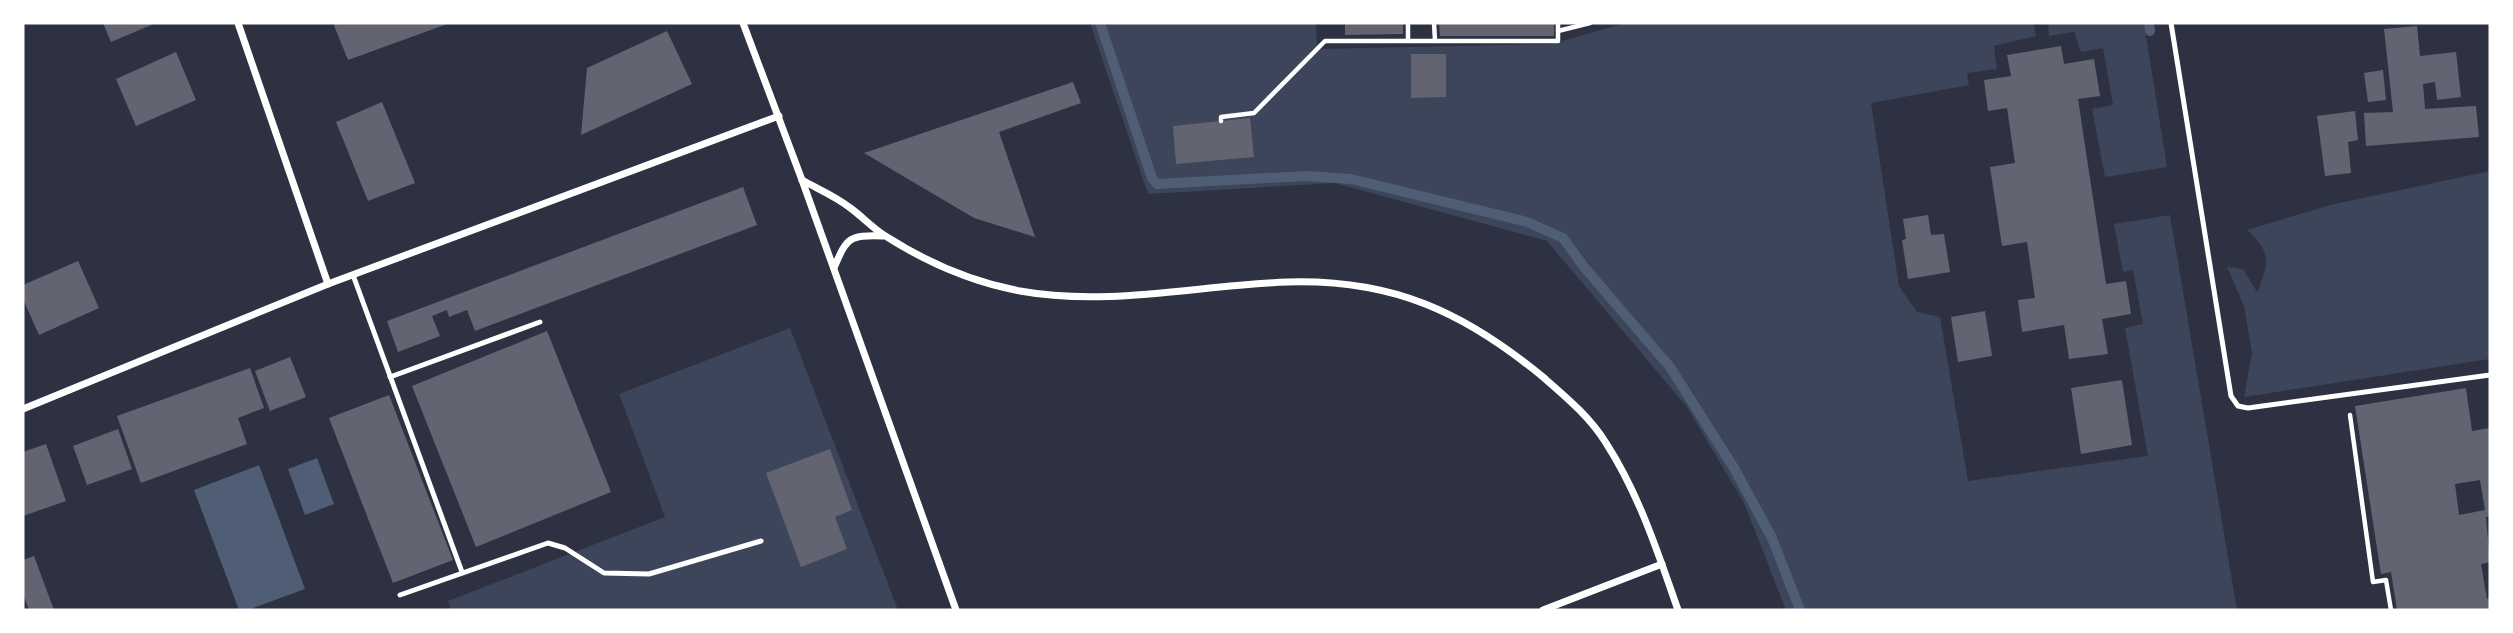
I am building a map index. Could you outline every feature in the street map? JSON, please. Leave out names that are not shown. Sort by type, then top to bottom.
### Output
[{"type":"street","points":[[238,23],[328,284]]},
{"type":"street","points":[[744,23],[956,610]]},
{"type":"street","points":[[23,409],[328,284],[779,116]]},
{"type":"street","points":[[802,180],[848,206],[884,236],[950,272],[979,282],[1052,296],[1142,294],[1289,282],[1369,286],[1425,303],[1494,339],[1585,415],[1622,470],[1662,564],[1678,610]]},
{"type":"street","points":[[834,268],[844,245],[859,235],[884,236]]},
{"type":"street","points":[[1543,610],[1662,564]]},
{"type":"lane","points":[[2171,23],[2231,396],[2238,405],[2248,408],[2490,375]]},
{"type":"lane","points":[[353,275],[463,572]]},
{"type":"lane","points":[[390,377],[540,322]]},
{"type":"lane","points":[[400,595],[548,543],[565,548],[604,573],[649,574],[761,541]]},
{"type":"path","points":[[1408,23],[1408,41]]},
{"type":"path","points":[[1434,23],[1435,41]]},
{"type":"path","points":[[1221,121],[1221,117],[1254,113],[1325,41],[1558,41],[1558,23]]},
{"type":"path","points":[[1558,31],[1590,23]]},
{"type":"path","points":[[2348,402],[2373,582],[2386,580],[2391,610]]},
{"type":"shaded area","points":[[1090,23],[1316,23],[1317,49],[1552,44],[1625,23],[2034,23],[2036,36],[1994,46],[1997,69],[1967,73],[1969,85],[1871,103],[1899,286],[1917,312],[1940,317],[1968,481],[2148,456],[2125,328],[2143,324],[2133,270],[2123,272],[2114,224],[2170,215],[2237,610],[1786,610],[1744,503],[1687,407],[1547,241],[1335,183],[1148,194]]},
{"type":"shaded area","points":[[2048,23],[2144,23],[2167,167],[2105,177],[2092,109],[2113,105],[2103,48],[2081,52],[2074,32],[2049,36]]},
{"type":"shaded area","points":[[2490,171],[2490,359],[2244,397],[2252,353],[2244,306],[2227,267],[2243,269],[2257,292],[2266,266],[2261,245],[2247,230],[2330,205]]},
{"type":"shaded area","points":[[790,328],[898,610],[451,610],[448,601],[665,517],[619,394]]},
{"type":"shaded area","points":[[317,458],[334,504],[305,515],[288,469]]},
{"type":"shaded area","points":[[259,465],[305,589],[248,610],[239,610],[194,490]]},
{"type":"building","points":[[103,23],[156,23],[111,42]]},
{"type":"building","points":[[333,23],[450,23],[348,60]]},
{"type":"building","points":[[1345,23],[1403,23],[1403,34],[1345,35]]},
{"type":"building","points":[[1439,23],[1554,23],[1554,36],[1440,36]]},
{"type":"building","points":[[2417,26],[2420,56],[2456,52],[2461,97],[2437,100],[2435,82],[2423,84],[2425,109],[2476,106],[2479,137],[2366,146],[2364,113],[2393,112],[2384,29]]},
{"type":"building","points":[[667,31],[692,84],[581,135],[587,68]]},
{"type":"building","points":[[2061,46],[2064,64],[2094,59],[2100,96],[2078,99],[2106,284],[2126,281],[2131,314],[2102,319],[2108,354],[2069,359],[2064,325],[2022,332],[2018,300],[2035,298],[2027,242],[2002,246],[1990,167],[2015,163],[2007,108],[1988,111],[1984,80],[2011,76],[2007,55]]},
{"type":"building","points":[[176,52],[196,100],[136,126],[116,79]]},
{"type":"building","points":[[1411,54],[1446,54],[1446,97],[1411,98]]},
{"type":"building","points":[[2383,70],[2386,100],[2368,102],[2364,73]]},
{"type":"building","points":[[1073,82],[1081,103],[999,132],[1035,237],[974,218],[864,153]]},
{"type":"building","points":[[382,102],[415,183],[368,201],[336,122]]},
{"type":"building","points":[[2355,111],[2358,140],[2348,142],[2351,173],[2325,176],[2317,116]]},
{"type":"building","points":[[1250,118],[1254,157],[1176,164],[1173,126]]},
{"type":"building","points":[[743,187],[757,225],[475,331],[467,310],[449,317],[447,310],[432,316],[440,336],[398,352],[387,321]]},
{"type":"building","points":[[1928,215],[1931,235],[1944,234],[1950,272],[1908,279],[1902,240],[1906,239],[1903,219]]},
{"type":"building","points":[[78,261],[99,308],[39,335],[23,299],[23,285]]},
{"type":"building","points":[[1985,311],[1992,356],[1958,362],[1951,317]]},
{"type":"building","points":[[547,331],[611,492],[476,547],[412,386]]},
{"type":"building","points":[[290,357],[306,397],[270,411],[255,371]]},
{"type":"building","points":[[250,368],[264,408],[238,418],[247,444],[141,483],[117,416]]},
{"type":"building","points":[[2122,380],[2132,445],[2081,454],[2071,388]]},
{"type":"building","points":[[2466,388],[2472,431],[2490,428],[2490,516],[2486,517],[2490,562],[2481,564],[2487,599],[2490,598],[2490,610],[2397,610],[2391,572],[2381,574],[2355,406]],"holes":[[[2480,480],[2485,510],[2459,515],[2455,484]]]},
{"type":"building","points":[[389,395],[453,560],[393,583],[329,418]]},
{"type":"building","points":[[118,429],[132,469],[87,485],[73,446]]},
{"type":"building","points":[[46,444],[66,501],[23,516],[23,452]]},
{"type":"building","points":[[830,449],[852,510],[835,517],[847,549],[801,567],[766,473]]},
{"type":"building","points":[[34,556],[54,610],[29,610],[23,594],[23,560]]},
{"type":"waterway","points":[[1100,23],[1152,178],[1157,184],[1306,176],[1351,179],[1527,222],[1563,238],[1584,267],[1670,367],[1734,468],[1772,538],[1800,610]]},
{"type":"waterway","points":[[2149,23],[2150,31]]}]
